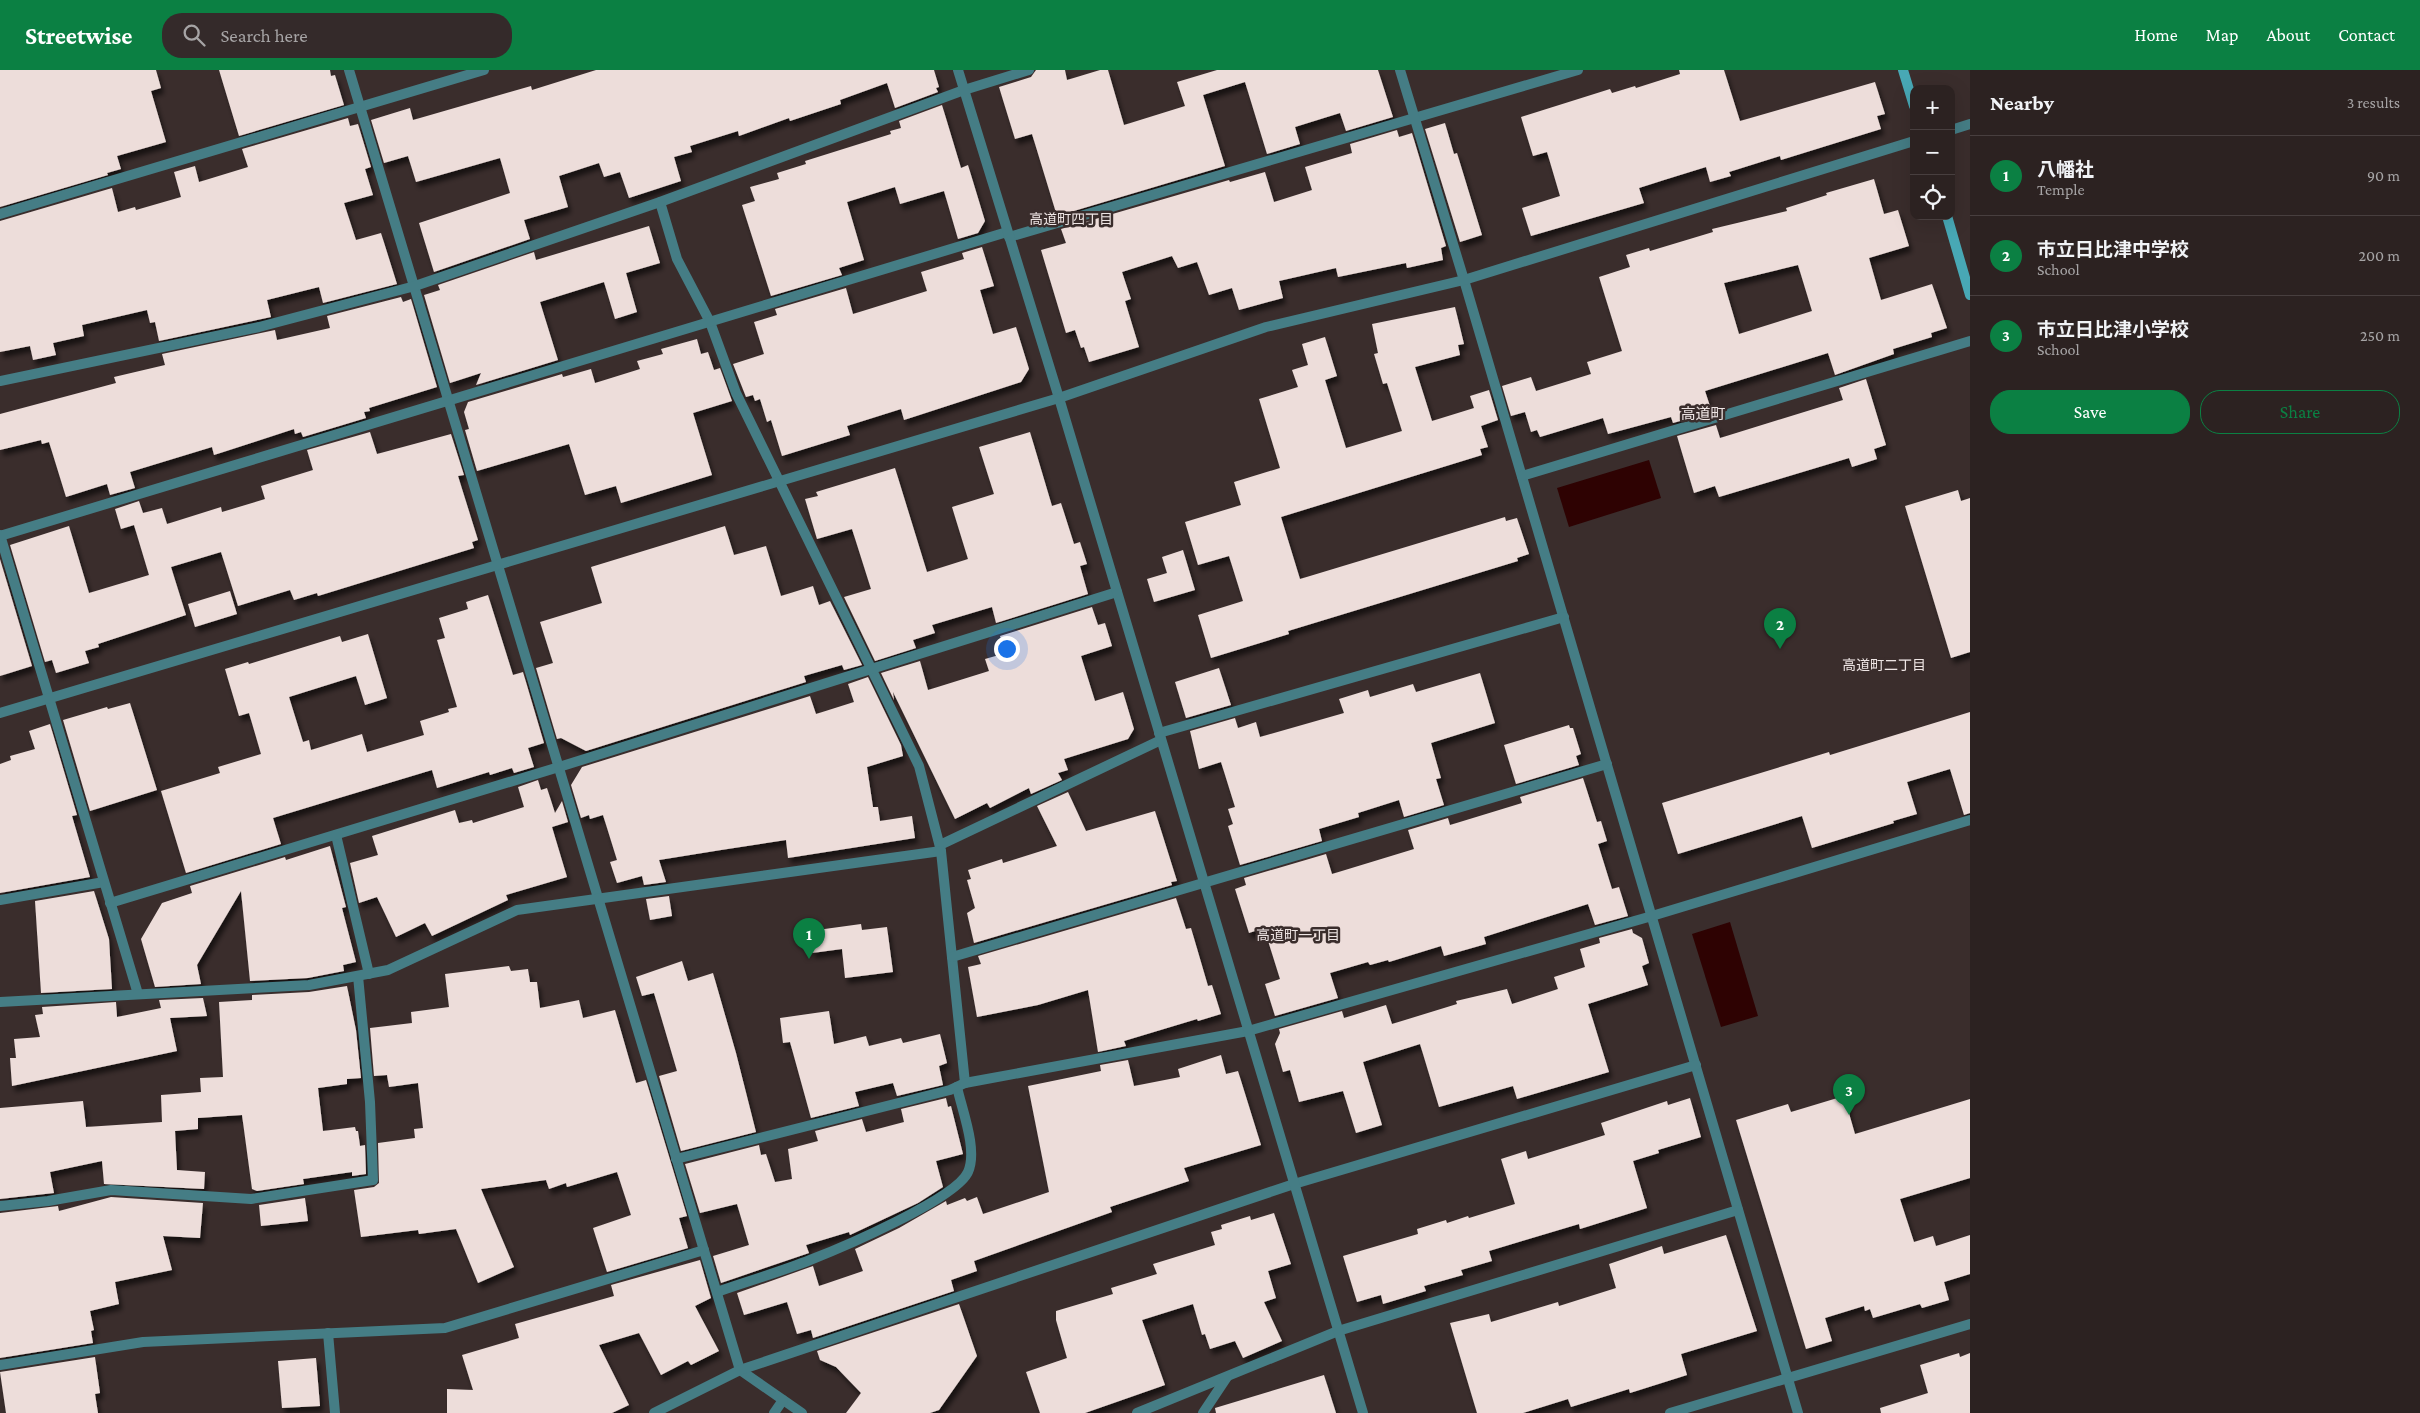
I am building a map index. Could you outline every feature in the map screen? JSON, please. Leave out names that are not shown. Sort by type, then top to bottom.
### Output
[{"type":"main road","points":[[1903,70],[1910,93]]},
{"type":"main road","points":[[1948,220],[1970,295]]},
{"type":"street","points":[[349,70],[740,1370],[802,1413]]},
{"type":"street","points":[[0,214],[484,70]]},
{"type":"street","points":[[958,70],[1059,398],[1362,1413]]},
{"type":"street","points":[[0,381],[259,327],[415,286],[660,202],[964,90],[1029,70]]},
{"type":"street","points":[[1400,70],[1564,617],[1798,1413]]},
{"type":"street","points":[[138,994],[0,536],[710,322],[1415,119],[1578,70]]},
{"type":"street","points":[[1955,129],[1970,124]]},
{"type":"street","points":[[0,713],[1059,398],[1266,327],[1464,280],[1910,142]]},
{"type":"street","points":[[660,202],[678,259],[710,322],[736,394],[777,481],[919,766],[940,848],[952,957],[961,1085],[972,1156],[968,1172],[959,1185],[924,1207],[810,1260],[717,1292]]},
{"type":"street","points":[[1522,476],[1970,341]]},
{"type":"street","points":[[110,903],[559,767],[1117,592]]},
{"type":"street","points":[[0,1002],[309,985],[388,970],[517,910],[940,848],[1160,736],[1564,617]]},
{"type":"street","points":[[952,957],[1607,764]]},
{"type":"street","points":[[676,1159],[961,1085],[1248,1031],[1652,916],[1970,820]]},
{"type":"street","points":[[0,1206],[48,1201],[111,1190],[251,1199],[373,1180],[363,975],[336,835]]},
{"type":"street","points":[[0,900],[104,882]]},
{"type":"street","points":[[654,1413],[740,1370],[1294,1184],[1696,1065]]},
{"type":"street","points":[[1137,1413],[1338,1331],[1738,1210]]},
{"type":"street","points":[[0,1365],[143,1342],[445,1328],[704,1250]]},
{"type":"street","points":[[1670,1413],[1970,1324]]},
{"type":"street","points":[[328,1333],[335,1413]]},
{"type":"street","points":[[1204,1413],[1227,1377]]},
{"type":"street","points":[[774,1413],[783,1400]]},
{"type":"shaded area","points":[[1649,460],[1661,498],[1569,527],[1557,488]]},
{"type":"shaded area","points":[[1730,922],[1758,1016],[1721,1027],[1692,934]]},
{"type":"building","points":[[0,70],[156,70],[161,88],[151,91],[166,142],[117,156],[121,169],[107,173],[108,175],[0,207]]},
{"type":"building","points":[[219,70],[330,70],[331,76],[335,75],[344,105],[239,136]]},
{"type":"building","points":[[596,70],[934,70],[939,87],[936,88],[938,92],[895,108],[887,83],[840,100],[841,104],[790,121],[789,118],[739,136],[738,131],[690,146],[692,152],[674,157],[681,181],[629,198],[620,172],[604,177],[599,163],[559,176],[568,207],[524,220],[530,239],[434,272],[419,223],[510,193],[500,158],[416,182],[408,156],[384,163],[371,120],[410,108],[413,120],[531,86],[532,90]]},
{"type":"building","points":[[1036,70],[1065,70],[1067,80],[1100,70],[1108,70],[1124,125],[1185,106],[1177,82],[1217,70],[1378,70],[1393,117],[1346,131],[1340,113],[1295,127],[1300,144],[1267,154],[1245,82],[1203,95],[1225,166],[1057,216],[1032,134],[1015,139],[999,87],[1031,77]]},
{"type":"building","points":[[1679,70],[1724,70],[1740,121],[1875,82],[1885,114],[1877,116],[1881,129],[1781,160],[1780,156],[1729,172],[1731,176],[1710,182],[1706,167],[1639,188],[1644,203],[1531,236],[1522,208],[1560,196],[1547,152],[1533,156],[1521,117],[1610,89],[1612,93],[1635,86],[1636,88],[1680,74]]},
{"type":"building","points":[[942,105],[961,168],[968,165],[985,221],[978,233],[958,239],[944,191],[900,204],[895,187],[847,202],[864,260],[839,268],[842,275],[771,296],[742,205],[755,201],[750,187],[779,179],[777,173],[806,164],[805,161],[891,134],[890,131],[901,128],[899,121]]},
{"type":"building","points":[[348,118],[350,126],[358,124],[371,167],[365,169],[373,195],[344,203],[356,240],[381,233],[397,284],[323,303],[319,287],[267,300],[271,317],[159,341],[155,322],[150,323],[147,310],[82,325],[84,336],[53,343],[56,355],[33,360],[30,346],[0,352],[0,221],[112,188],[118,212],[135,207],[136,210],[181,197],[174,172],[195,166],[199,182],[248,167],[242,149]]},
{"type":"building","points":[[1445,123],[1454,154],[1457,153],[1482,235],[1460,242],[1425,129]]},
{"type":"building","points":[[1397,130],[1399,137],[1412,133],[1446,246],[1441,248],[1443,260],[1407,268],[1406,263],[1338,277],[1336,268],[1279,281],[1283,298],[1239,310],[1232,288],[1209,295],[1197,262],[1178,268],[1172,256],[1122,272],[1131,299],[1125,301],[1139,347],[1089,362],[1084,347],[1081,348],[1075,330],[1066,333],[1041,250],[1066,243],[1061,229],[1229,180],[1230,182],[1265,172],[1274,202],[1312,190],[1305,167],[1352,153],[1350,144]]},
{"type":"building","points":[[1874,179],[1884,214],[1898,210],[1909,246],[1869,258],[1881,300],[1932,284],[1947,328],[1931,333],[1932,337],[1893,349],[1894,354],[1835,375],[1828,353],[1705,391],[1712,412],[1673,423],[1671,417],[1608,434],[1603,418],[1540,437],[1537,430],[1531,432],[1525,412],[1511,416],[1502,386],[1531,377],[1536,391],[1591,374],[1587,362],[1622,351],[1599,277],[1630,267],[1626,255],[1649,248],[1650,251],[1713,232],[1712,229],[1787,211],[1786,208],[1827,195],[1826,193]],"holes":[[[1798,265],[1812,311],[1739,334],[1724,283]]]},
{"type":"building","points":[[649,226],[660,263],[626,273],[637,312],[615,319],[604,282],[540,302],[558,360],[476,385],[481,373],[450,383],[424,295],[440,290],[438,285],[534,252],[536,260]]},
{"type":"building","points":[[982,247],[994,286],[980,290],[993,334],[1016,327],[1029,369],[1021,382],[904,420],[901,409],[847,426],[850,435],[782,456],[771,420],[767,422],[760,399],[755,401],[753,395],[746,397],[733,364],[764,354],[754,322],[777,315],[775,309],[846,288],[853,314],[927,291],[921,272],[964,259],[962,253]]},
{"type":"building","points":[[401,297],[403,302],[411,299],[437,387],[369,408],[370,411],[364,412],[366,418],[303,437],[301,432],[295,434],[294,429],[214,455],[212,447],[130,472],[135,488],[110,495],[107,484],[66,497],[49,442],[42,444],[41,440],[0,450],[0,414],[116,383],[114,377],[165,365],[162,354],[275,330],[277,340],[330,328],[327,316]]},
{"type":"building","points":[[1455,307],[1464,344],[1458,345],[1460,355],[1415,367],[1432,421],[1474,408],[1470,396],[1489,390],[1498,420],[1481,426],[1488,447],[1480,449],[1482,455],[1281,517],[1300,579],[1505,517],[1506,521],[1517,518],[1529,554],[1517,558],[1518,561],[1288,631],[1289,634],[1211,658],[1198,615],[1243,601],[1229,556],[1198,565],[1185,522],[1241,505],[1234,482],[1280,468],[1259,399],[1298,387],[1292,370],[1308,365],[1302,344],[1325,337],[1337,376],[1325,380],[1346,448],[1402,431],[1387,383],[1383,384],[1374,354],[1378,353],[1372,324]]},
{"type":"building","points":[[697,339],[701,354],[708,352],[714,370],[720,368],[732,401],[693,413],[712,475],[621,503],[616,486],[585,495],[569,444],[477,471],[465,430],[469,429],[464,412],[468,402],[562,374],[563,377],[591,369],[595,383],[640,369],[637,361],[663,354],[661,349]]},
{"type":"building","points":[[1866,379],[1886,445],[1874,449],[1877,459],[1852,467],[1849,458],[1719,497],[1715,486],[1694,493],[1677,436],[1716,425],[1720,438],[1843,400],[1839,388]]},
{"type":"building","points":[[370,432],[377,454],[451,434],[464,475],[458,476],[478,540],[472,542],[474,548],[318,596],[317,593],[294,600],[290,590],[238,606],[221,552],[171,567],[186,615],[98,644],[99,647],[85,651],[89,663],[56,673],[52,660],[45,662],[10,545],[69,526],[89,593],[149,575],[134,525],[121,529],[115,509],[139,501],[143,513],[162,508],[167,524],[221,507],[222,512],[265,499],[261,486],[313,470],[307,450]]},
{"type":"building","points":[[1030,432],[1052,506],[1061,503],[1074,544],[1080,542],[1087,564],[1080,566],[1088,594],[996,623],[992,607],[932,625],[935,633],[913,640],[916,648],[875,661],[844,597],[871,589],[852,529],[817,539],[805,499],[818,496],[816,492],[895,468],[927,572],[968,559],[952,507],[994,494],[979,447]]},
{"type":"building","points":[[1958,490],[1961,501],[1970,498],[1970,652],[1951,658],[1905,506]]},
{"type":"building","points":[[725,526],[734,555],[766,546],[781,596],[813,586],[819,605],[830,601],[862,665],[844,670],[842,665],[804,676],[806,682],[586,751],[561,738],[557,739],[536,668],[553,663],[540,622],[602,603],[591,567]]},
{"type":"building","points":[[1183,550],[1195,590],[1154,602],[1147,579],[1167,573],[1162,557]]},
{"type":"building","points":[[0,559],[32,666],[0,676]]},
{"type":"building","points":[[230,591],[237,614],[195,627],[188,604]]},
{"type":"building","points":[[488,595],[513,675],[523,672],[544,743],[528,748],[534,767],[514,773],[512,768],[490,775],[489,772],[437,788],[432,770],[273,818],[281,844],[186,873],[161,791],[220,773],[218,767],[261,754],[249,713],[239,716],[225,669],[248,662],[249,664],[340,636],[342,642],[368,634],[387,698],[365,705],[356,676],[289,697],[303,742],[309,740],[311,750],[362,734],[367,752],[424,735],[420,721],[449,712],[448,709],[457,707],[437,640],[445,638],[439,618],[468,609],[466,602]]},
{"type":"building","points":[[1092,607],[1098,625],[1105,623],[1112,646],[1081,656],[1095,701],[1123,692],[1134,729],[1128,739],[1064,759],[1068,770],[1058,773],[1062,780],[1031,794],[1029,788],[990,808],[987,803],[955,819],[893,692],[894,700],[881,673],[920,661],[928,690],[989,671],[985,659],[1006,653],[1000,636]]},
{"type":"building","points":[[1219,668],[1231,705],[1186,718],[1175,682]]},
{"type":"building","points":[[1480,673],[1495,723],[1431,743],[1441,778],[1436,779],[1444,805],[1404,817],[1399,800],[1358,813],[1359,817],[1319,829],[1322,841],[1240,865],[1228,826],[1233,824],[1228,809],[1235,807],[1221,762],[1199,769],[1190,731],[1235,718],[1238,728],[1256,722],[1260,737],[1344,713],[1339,699],[1368,690],[1370,697],[1413,684],[1416,692]]},
{"type":"building","points":[[868,677],[901,745],[903,756],[867,767],[873,807],[878,807],[880,821],[912,816],[915,838],[788,858],[786,840],[659,860],[666,882],[644,885],[642,876],[617,883],[610,862],[617,860],[603,815],[590,819],[589,815],[581,818],[571,785],[582,767],[810,696],[816,714],[854,702],[848,684]]},
{"type":"building","points":[[130,703],[157,790],[90,811],[63,720],[107,707],[108,709]]},
{"type":"building","points":[[1970,712],[1970,813],[1964,815],[1950,769],[1907,782],[1917,814],[1893,821],[1894,823],[1812,848],[1802,816],[1678,854],[1662,803],[1829,752],[1830,755]]},
{"type":"building","points":[[50,724],[77,815],[72,816],[90,877],[0,893],[0,764],[11,760],[10,756],[35,749],[29,731]]},
{"type":"building","points":[[1569,725],[1570,728],[1573,728],[1581,754],[1576,756],[1579,765],[1516,784],[1504,745]]},
{"type":"building","points":[[1583,778],[1597,822],[1601,821],[1607,841],[1598,844],[1612,889],[1619,887],[1628,916],[1595,925],[1588,904],[1484,937],[1486,944],[1444,956],[1441,946],[1389,962],[1388,960],[1370,965],[1368,962],[1330,973],[1338,998],[1275,1016],[1265,984],[1280,979],[1264,928],[1249,933],[1235,889],[1246,885],[1244,878],[1326,854],[1332,874],[1414,849],[1408,830],[1448,818],[1450,825],[1522,803],[1520,797]]},
{"type":"building","points":[[538,780],[541,790],[547,788],[555,813],[562,801],[568,822],[552,827],[567,877],[506,895],[508,900],[432,936],[425,923],[396,937],[377,897],[359,903],[350,863],[378,855],[372,836],[455,810],[459,823],[472,820],[473,823],[524,807],[518,787]]},
{"type":"building","points":[[1068,792],[1086,831],[1155,811],[1177,881],[1171,882],[1172,885],[974,943],[967,913],[975,908],[967,880],[971,879],[968,870],[1002,859],[1003,863],[1057,846],[1037,806]]},
{"type":"building","points":[[330,846],[346,907],[342,908],[356,962],[343,965],[344,971],[308,978],[250,981],[241,891],[197,965],[201,984],[155,987],[141,939],[162,903],[192,893],[190,886],[285,857],[286,860]]},
{"type":"building","points":[[94,891],[109,939],[112,989],[41,993],[35,901]]},
{"type":"building","points":[[669,896],[672,916],[650,920],[646,899]]},
{"type":"building","points":[[1176,898],[1186,929],[1191,928],[1208,986],[1212,985],[1221,1014],[1198,1021],[1197,1019],[1124,1041],[1126,1046],[1098,1052],[1088,990],[1038,1005],[977,1017],[968,967],[981,964],[978,956]]},
{"type":"building","points":[[861,924],[862,930],[887,927],[893,972],[845,978],[842,949],[812,953],[810,931]]},
{"type":"building","points":[[1632,929],[1633,933],[1642,938],[1649,963],[1642,966],[1648,985],[1588,1004],[1609,1072],[1517,1099],[1513,1086],[1439,1107],[1420,1044],[1363,1062],[1382,1125],[1356,1133],[1343,1091],[1299,1102],[1290,1070],[1283,1072],[1275,1044],[1280,1033],[1279,1029],[1342,1011],[1344,1018],[1386,1005],[1392,1024],[1457,1004],[1456,1001],[1507,989],[1512,1004],[1558,989],[1554,977],[1585,967],[1580,949],[1600,943],[1599,938]]},
{"type":"building","points":[[682,961],[688,981],[713,973],[756,1132],[681,1151],[659,1076],[677,1071],[654,993],[642,996],[636,977]]},
{"type":"building","points":[[509,966],[511,971],[528,969],[530,982],[537,982],[540,1008],[579,1000],[583,1018],[615,1010],[636,1083],[646,1080],[687,1216],[679,1218],[688,1248],[607,1272],[593,1228],[631,1215],[617,1172],[567,1187],[566,1183],[549,1189],[546,1180],[481,1189],[514,1267],[478,1283],[456,1229],[419,1234],[418,1230],[361,1237],[354,1190],[374,1187],[379,1183],[378,1143],[415,1138],[414,1129],[423,1128],[418,1083],[389,1087],[387,1075],[374,1076],[370,1028],[412,1023],[411,1012],[449,1007],[445,974]]},
{"type":"building","points":[[347,986],[356,1030],[361,1078],[347,1079],[347,1084],[318,1088],[323,1131],[355,1127],[356,1131],[358,1131],[360,1146],[365,1145],[366,1174],[352,1176],[352,1172],[303,1179],[304,1184],[257,1191],[252,1189],[242,1115],[198,1118],[198,1129],[175,1131],[177,1170],[205,1172],[204,1189],[104,1184],[102,1161],[50,1172],[54,1193],[0,1199],[0,1108],[83,1101],[86,1127],[162,1122],[161,1095],[201,1092],[200,1078],[223,1077],[219,1002],[252,1000],[252,995],[309,992]]},
{"type":"building","points":[[203,998],[207,1016],[170,1018],[177,1051],[12,1086],[10,1058],[16,1058],[14,1039],[40,1037],[35,1015],[43,1014],[42,1007],[116,1002],[117,1017],[161,1008],[159,1000]]},
{"type":"building","points":[[829,1011],[834,1044],[866,1036],[869,1046],[901,1038],[903,1043],[940,1034],[947,1063],[939,1066],[943,1085],[897,1096],[893,1083],[855,1092],[859,1106],[811,1118],[790,1042],[783,1043],[780,1018]]},
{"type":"building","points":[[1221,1055],[1226,1074],[1238,1071],[1261,1145],[1184,1168],[1189,1181],[1110,1207],[1112,1212],[974,1261],[977,1271],[951,1280],[954,1291],[813,1338],[811,1330],[797,1334],[787,1302],[744,1315],[737,1293],[813,1266],[819,1286],[863,1271],[855,1249],[899,1228],[946,1201],[947,1205],[965,1198],[967,1201],[977,1197],[983,1214],[1049,1192],[1028,1086],[1101,1071],[1100,1065],[1128,1060],[1134,1086],[1180,1077],[1178,1069]]},
{"type":"building","points":[[1844,1096],[1855,1134],[1970,1099],[1970,1178],[1900,1199],[1914,1242],[1933,1236],[1936,1246],[1970,1235],[1970,1274],[1944,1282],[1949,1300],[1922,1308],[1920,1304],[1873,1318],[1870,1309],[1865,1311],[1864,1306],[1825,1318],[1832,1341],[1806,1349],[1736,1120],[1788,1104],[1791,1112]]},
{"type":"building","points":[[946,1098],[948,1107],[951,1106],[963,1154],[936,1161],[943,1187],[918,1203],[850,1235],[849,1232],[806,1245],[809,1253],[721,1283],[713,1256],[749,1245],[737,1204],[700,1213],[685,1164],[759,1145],[761,1155],[766,1154],[775,1182],[792,1179],[788,1149],[818,1141],[815,1131],[862,1119],[866,1132],[904,1122],[901,1109]]},
{"type":"building","points":[[1690,1098],[1701,1137],[1658,1150],[1659,1153],[1633,1161],[1647,1208],[1580,1229],[1579,1224],[1489,1251],[1492,1261],[1461,1270],[1463,1275],[1424,1286],[1426,1291],[1383,1304],[1381,1295],[1357,1302],[1343,1256],[1418,1234],[1417,1229],[1446,1220],[1447,1223],[1468,1216],[1469,1218],[1515,1204],[1501,1159],[1526,1151],[1528,1159],[1605,1135],[1601,1123],[1667,1101],[1668,1105]]},
{"type":"building","points":[[111,1197],[203,1203],[200,1238],[163,1236],[172,1270],[115,1282],[119,1304],[90,1311],[94,1330],[91,1331],[93,1343],[0,1358],[0,1213],[58,1206],[59,1211]]},
{"type":"building","points":[[305,1198],[308,1221],[261,1226],[259,1205]]},
{"type":"building","points":[[1274,1213],[1291,1264],[1268,1271],[1276,1298],[1264,1302],[1282,1341],[1243,1358],[1235,1341],[1210,1349],[1205,1334],[1202,1335],[1193,1304],[1142,1320],[1165,1385],[1085,1413],[1040,1413],[1026,1372],[1067,1358],[1056,1320],[1056,1311],[1113,1294],[1111,1288],[1157,1274],[1153,1264],[1215,1245],[1211,1232],[1222,1229],[1221,1225],[1250,1216],[1251,1220]]},
{"type":"building","points":[[1726,1235],[1757,1331],[1681,1354],[1687,1375],[1630,1393],[1629,1389],[1571,1407],[1568,1399],[1523,1413],[1477,1413],[1450,1323],[1489,1314],[1491,1322],[1558,1302],[1559,1306],[1616,1288],[1609,1264],[1662,1246],[1664,1254]]},
{"type":"building","points":[[700,1260],[711,1298],[695,1306],[719,1351],[691,1365],[688,1361],[661,1375],[639,1333],[599,1345],[629,1405],[612,1413],[447,1413],[447,1389],[473,1390],[462,1355],[519,1338],[515,1324],[614,1296],[611,1285]]},
{"type":"building","points":[[959,1304],[977,1356],[939,1410],[930,1413],[846,1413],[861,1393],[836,1367],[820,1360],[817,1351]]},
{"type":"building","points":[[1959,1353],[1960,1357],[1970,1353],[1970,1413],[1881,1413],[1880,1408],[1928,1393],[1920,1365]]},
{"type":"building","points":[[95,1357],[100,1393],[95,1394],[98,1413],[6,1413],[0,1372]]},
{"type":"building","points":[[316,1358],[320,1406],[282,1408],[278,1361]]},
{"type":"building","points":[[1324,1375],[1336,1413],[1216,1413],[1215,1408]]},
{"type":"place","name":"市立日比津中学校","points":[[1780,649]]},
{"type":"place","name":"八幡社","points":[[809,959]]},
{"type":"place","name":"市立日比津小学校","points":[[1849,1115]]},
{"type":"district","name":"高道町四丁目","points":[[1071,219]]},
{"type":"district","name":"高道町","points":[[1703,414]]},
{"type":"district","name":"高道町二丁目","points":[[1884,665]]},
{"type":"district","name":"高道町一丁目","points":[[1298,935]]}]
